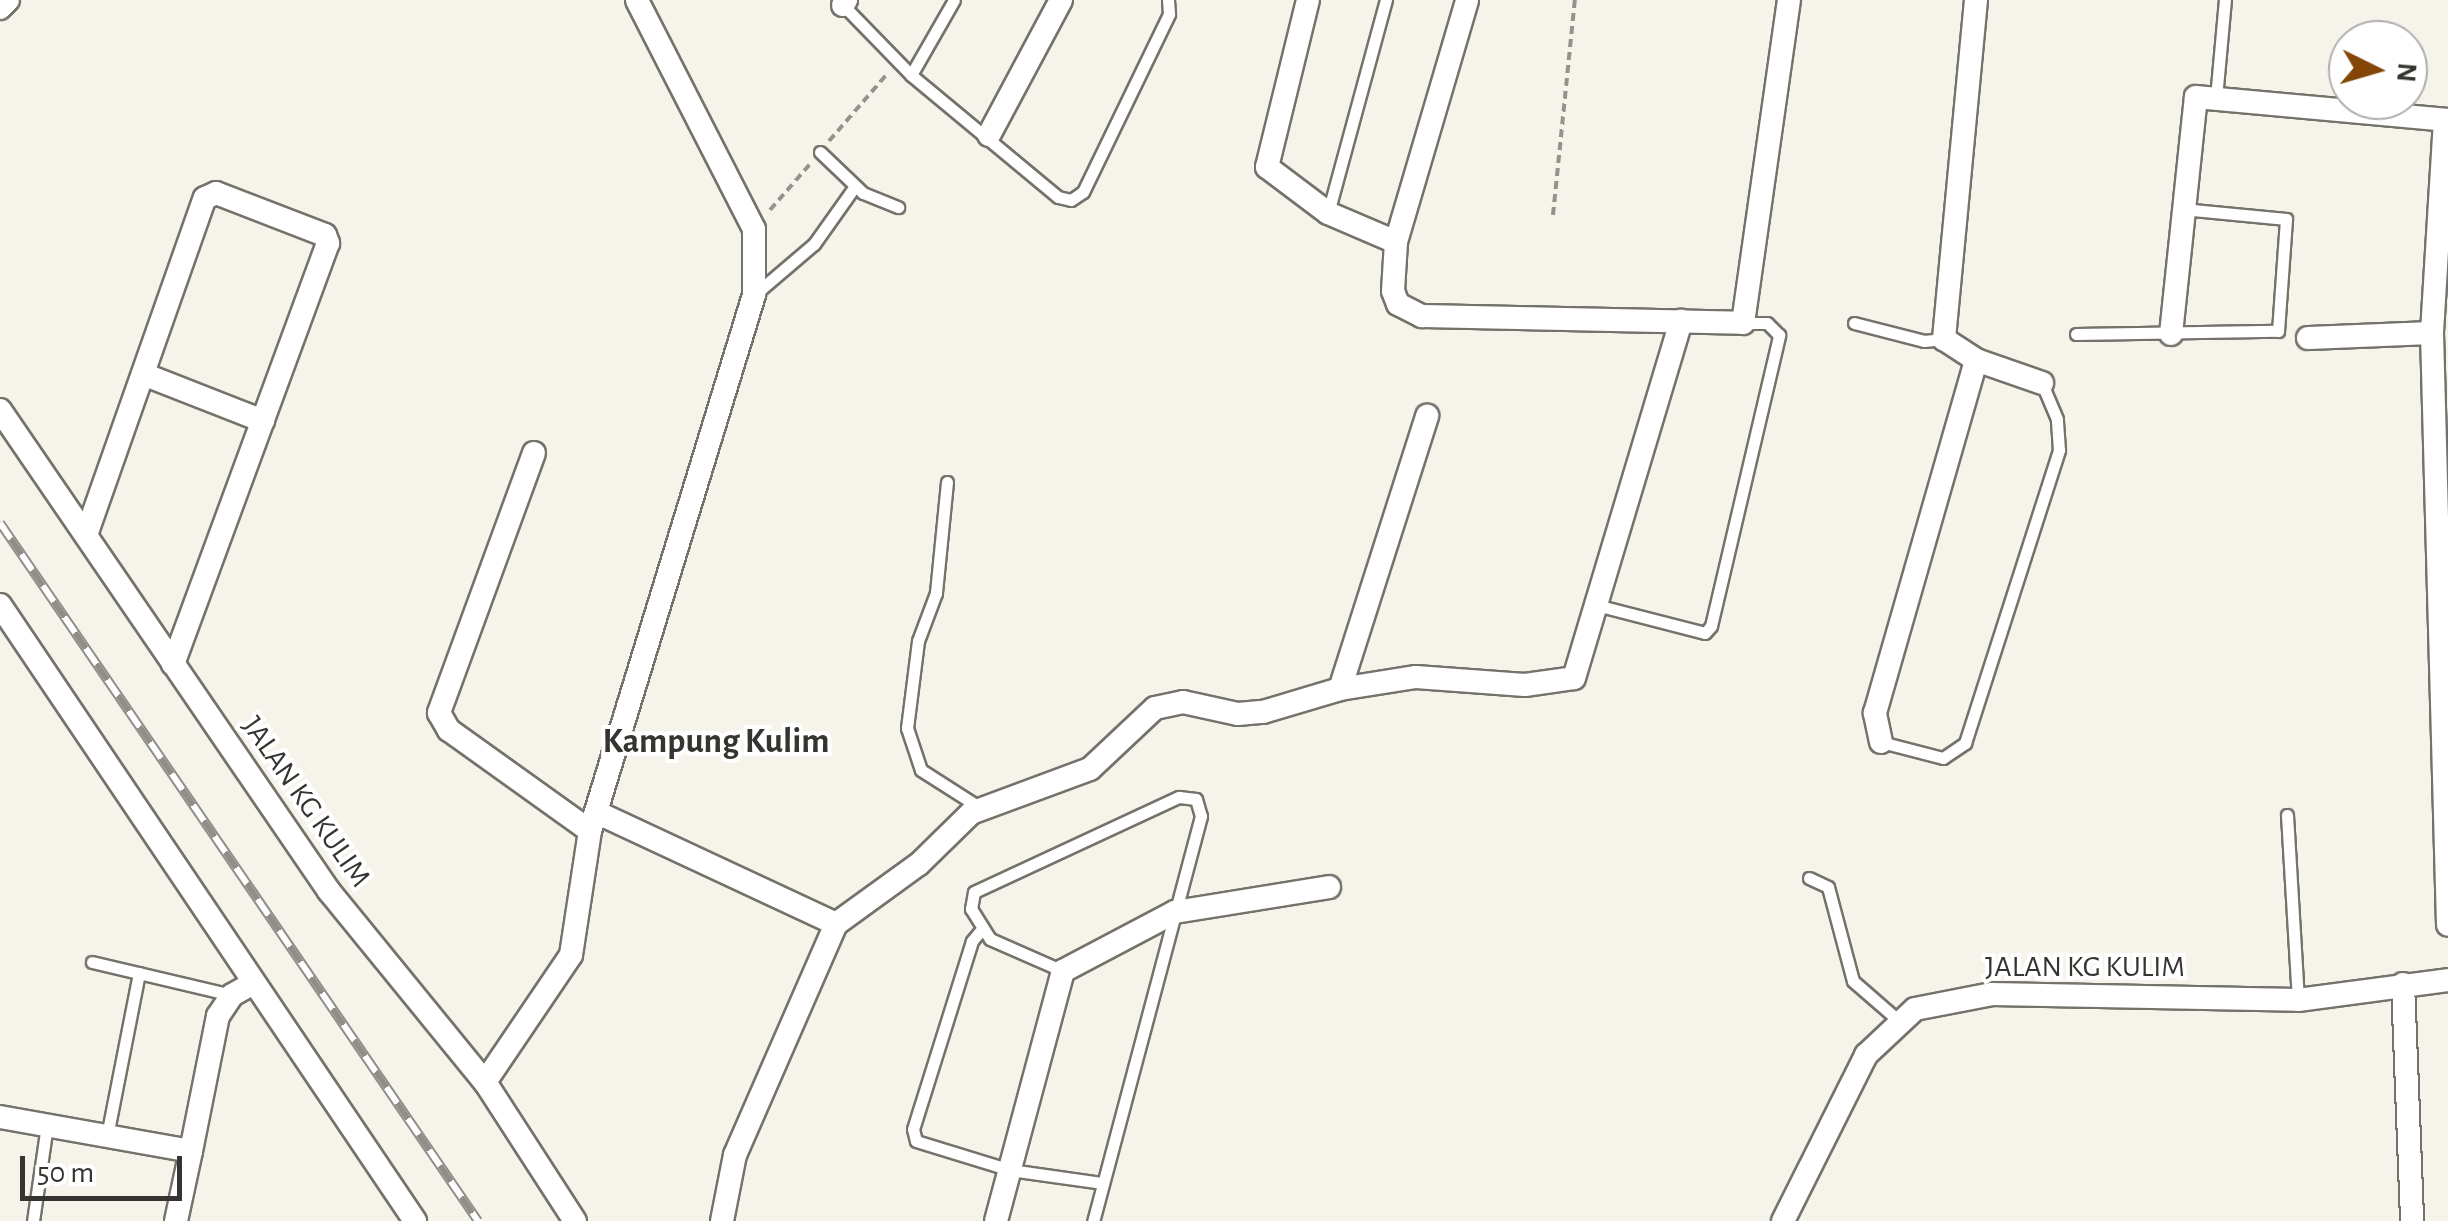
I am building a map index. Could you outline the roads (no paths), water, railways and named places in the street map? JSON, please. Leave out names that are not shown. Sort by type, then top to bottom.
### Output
[{"type":"street","points":[[0,8],[8,0]]},
{"type":"street","points":[[485,1082],[570,956],[593,822],[754,295],[754,229],[637,0]]},
{"type":"street","points":[[989,135],[1062,0]]},
{"type":"street","points":[[1308,0],[1265,161],[1328,213],[1396,242]]},
{"type":"street","points":[[1467,0],[1396,242],[1393,291],[1398,304],[1422,316],[1743,323],[1789,0]]},
{"type":"street","points":[[1976,0],[1944,339],[1976,360],[2042,382]]},
{"type":"street","points":[[2171,334],[2194,99],[2446,120],[2440,333],[2448,925]]},
{"type":"street","points":[[86,535],[210,194],[325,235],[264,421],[174,664]]},
{"type":"street","points":[[722,1221],[735,1155],[836,924],[982,808],[1090,769],[1155,708],[1183,702],[1238,714],[1263,712],[1340,688],[1416,677],[1559,684],[1582,666],[1681,321]]},
{"type":"street","points":[[2308,338],[2440,333]]},
{"type":"street","points":[[1882,742],[1875,713],[1976,360]]},
{"type":"street","points":[[143,374],[264,421]]},
{"type":"street","name":"JALAN KG KULIM","points":[[0,410],[329,891],[485,1082],[574,1221]]},
{"type":"street","points":[[1340,688],[1427,416]]},
{"type":"street","points":[[534,453],[440,713],[449,730],[593,822],[836,924]]},
{"type":"street","points":[[0,605],[415,1221]]},
{"type":"street","points":[[996,1221],[1064,971],[1175,912],[1329,886]]},
{"type":"street","name":"JALAN KG KULIM","points":[[1783,1221],[1858,1070],[1898,1020],[1937,1002],[1992,994],[2298,1000],[2448,980]]},
{"type":"street","points":[[176,1221],[218,1016],[232,995],[254,982]]},
{"type":"street","points":[[2403,984],[2412,1221]]},
{"type":"street","points":[[0,1117],[190,1151]]},
{"type":"lane","points":[[911,75],[954,0]]},
{"type":"lane","points":[[844,3],[911,75],[989,135],[1058,197],[1078,198],[1169,14],[1168,0]]},
{"type":"lane","points":[[1328,213],[1386,0]]},
{"type":"lane","points":[[2216,98],[2225,0]]},
{"type":"lane","points":[[820,152],[855,186],[898,207]]},
{"type":"lane","points":[[754,295],[814,244],[855,186]]},
{"type":"lane","points":[[2076,334],[2279,329],[2286,219],[2182,209]]},
{"type":"lane","points":[[1600,606],[1705,633],[1711,626],[1779,335],[1767,322],[1743,323]]},
{"type":"lane","points":[[1854,323],[1924,341],[1944,339]]},
{"type":"lane","points":[[1882,742],[1943,758],[1965,743],[2058,450],[2057,418],[2042,382]]},
{"type":"lane","points":[[947,482],[936,593],[918,641],[907,728],[921,770],[982,808]]},
{"type":"lane","points":[[1064,971],[990,939],[970,904],[979,888],[1188,795],[1201,816],[1094,1221]]},
{"type":"lane","points":[[2287,815],[2298,1000]]},
{"type":"lane","points":[[1809,878],[1828,887],[1853,981],[1898,1020]]},
{"type":"lane","points":[[982,929],[972,941],[913,1135],[925,1148],[1010,1170],[1103,1184]]},
{"type":"lane","points":[[92,962],[232,995]]},
{"type":"lane","points":[[107,1136],[139,973]]},
{"type":"lane","points":[[33,1221],[47,1125]]},
{"type":"railway","points":[[0,523],[478,1221]]},
{"type":"district","name":"Kampung Kulim","points":[[716,742]]}]
